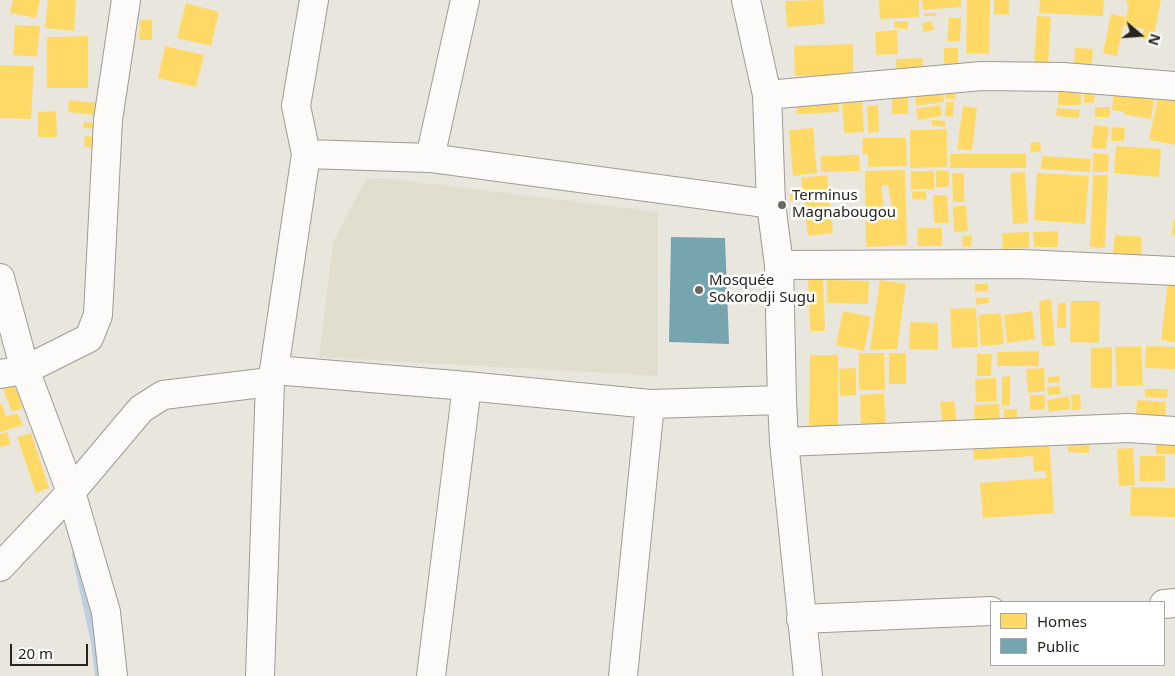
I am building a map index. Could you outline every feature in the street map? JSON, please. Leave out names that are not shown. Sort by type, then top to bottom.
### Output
[{"type":"street","points":[[12,372],[89,338],[98,315],[108,120],[126,0]]},
{"type":"street","points":[[260,676],[272,376],[306,154],[296,106],[314,0]]},
{"type":"street","points":[[430,158],[465,0]]},
{"type":"street","points":[[746,0],[767,95],[771,204],[779,265],[784,442],[808,676]]},
{"type":"street","points":[[767,95],[982,76],[1063,77],[1175,86]]},
{"type":"street","points":[[306,154],[430,158],[771,204]]},
{"type":"street","points":[[779,265],[1022,264],[1175,270]]},
{"type":"street","points":[[0,278],[12,372],[71,492],[106,612],[113,676]]},
{"type":"street","points":[[0,567],[71,492],[141,410],[163,396],[272,376],[467,386],[650,404],[782,400]]},
{"type":"street","points":[[431,676],[467,386]]},
{"type":"street","points":[[623,676],[650,404]]},
{"type":"street","points":[[784,442],[1128,428],[1175,431]]},
{"type":"street","points":[[801,619],[990,611]]},
{"type":"shaded area","points":[[384,178],[658,212],[658,376],[319,357],[333,242],[366,179]]},
{"type":"building: Homes","points":[[13,0],[40,0],[36,18],[10,13]]},
{"type":"building: Homes","points":[[48,0],[76,0],[74,31],[45,28]]},
{"type":"building: Homes","points":[[823,0],[825,24],[787,27],[785,1]]},
{"type":"building: Homes","points":[[879,0],[919,0],[919,17],[880,19]]},
{"type":"building: Homes","points":[[922,0],[961,0],[961,7],[923,10]]},
{"type":"building: Homes","points":[[967,0],[990,0],[989,54],[966,53]]},
{"type":"building: Homes","points":[[994,0],[1009,0],[1009,15],[994,14]]},
{"type":"building: Homes","points":[[1040,0],[1104,0],[1103,16],[1039,13]]},
{"type":"building: Homes","points":[[1127,0],[1161,0],[1153,40],[1142,38],[1144,29],[1124,25],[1129,5],[1126,4]]},
{"type":"building: Homes","points":[[186,3],[219,12],[211,46],[177,38]]},
{"type":"building: Homes","points":[[924,13],[936,13],[936,16],[924,16]]},
{"type":"building: Homes","points":[[1111,14],[1125,17],[1117,56],[1103,53]]},
{"type":"building: Homes","points":[[1037,16],[1051,17],[1048,67],[1034,66]]},
{"type":"building: Homes","points":[[949,18],[961,18],[960,41],[947,41]]},
{"type":"building: Homes","points":[[140,20],[152,20],[152,40],[139,40]]},
{"type":"building: Homes","points":[[894,21],[908,21],[908,29],[894,28]]},
{"type":"building: Homes","points":[[932,21],[934,30],[924,32],[922,23]]},
{"type":"building: Homes","points":[[15,25],[40,26],[37,57],[13,55]]},
{"type":"building: Homes","points":[[897,30],[898,54],[876,55],[875,32]]},
{"type":"building: Homes","points":[[88,36],[88,88],[47,88],[47,37]]},
{"type":"building: Homes","points":[[853,44],[853,75],[795,76],[794,46]]},
{"type":"building: Homes","points":[[165,46],[204,55],[196,87],[158,78]]},
{"type":"building: Homes","points":[[944,48],[958,48],[958,71],[944,71]]},
{"type":"building: Homes","points":[[1075,48],[1093,49],[1091,71],[1074,70]]},
{"type":"building: Homes","points":[[923,58],[923,72],[897,73],[896,59]]},
{"type":"building: Homes","points":[[0,65],[34,66],[31,119],[0,118]]},
{"type":"building: Homes","points":[[1058,87],[1081,87],[1081,105],[1058,105]]},
{"type":"building: Homes","points":[[942,89],[944,102],[916,106],[915,93]]},
{"type":"building: Homes","points":[[946,89],[956,90],[955,99],[946,99]]},
{"type":"building: Homes","points":[[1114,90],[1155,95],[1151,119],[1112,110]]},
{"type":"building: Homes","points":[[1084,91],[1095,91],[1094,103],[1084,103]]},
{"type":"building: Homes","points":[[1159,92],[1175,95],[1175,145],[1149,140]]},
{"type":"building: Homes","points":[[838,95],[839,112],[797,114],[797,97]]},
{"type":"building: Homes","points":[[892,95],[908,95],[908,114],[892,114]]},
{"type":"building: Homes","points":[[862,98],[864,132],[844,133],[842,99]]},
{"type":"building: Homes","points":[[69,100],[96,103],[95,115],[68,112]]},
{"type":"building: Homes","points":[[946,102],[954,102],[953,117],[945,116]]},
{"type":"building: Homes","points":[[878,105],[879,132],[868,133],[867,106]]},
{"type":"building: Homes","points":[[940,105],[942,116],[918,120],[916,109]]},
{"type":"building: Homes","points":[[963,106],[977,108],[972,150],[957,149]]},
{"type":"building: Homes","points":[[1095,107],[1110,107],[1110,117],[1095,117]]},
{"type":"building: Homes","points":[[1057,108],[1080,110],[1079,118],[1056,116]]},
{"type":"building: Homes","points":[[56,111],[57,137],[38,137],[38,112]]},
{"type":"building: Homes","points":[[932,120],[945,121],[945,127],[931,125]]},
{"type":"building: Homes","points":[[84,122],[100,123],[100,129],[83,128]]},
{"type":"building: Homes","points":[[1094,125],[1109,127],[1106,149],[1091,148]]},
{"type":"building: Homes","points":[[1112,127],[1125,128],[1124,141],[1111,141]]},
{"type":"building: Homes","points":[[813,128],[817,173],[793,176],[789,130]]},
{"type":"building: Homes","points":[[947,129],[947,167],[910,168],[910,130]]},
{"type":"building: Homes","points":[[85,136],[100,137],[99,148],[84,147]]},
{"type":"building: Homes","points":[[863,138],[906,138],[907,166],[868,167],[868,154],[862,154]]},
{"type":"building: Homes","points":[[1040,142],[1041,151],[1031,153],[1030,143]]},
{"type":"building: Homes","points":[[1116,146],[1161,149],[1159,177],[1114,173]]},
{"type":"building: Homes","points":[[1093,153],[1109,154],[1108,172],[1093,172]]},
{"type":"building: Homes","points":[[950,154],[1026,154],[1026,168],[950,168]]},
{"type":"building: Homes","points":[[859,155],[860,171],[821,172],[821,156]]},
{"type":"building: Homes","points":[[1042,156],[1091,159],[1090,172],[1041,169]]},
{"type":"building: Homes","points":[[905,170],[907,245],[866,247],[865,171]],"holes":[[[888,185],[892,207],[884,209],[881,186]]]},
{"type":"building: Homes","points":[[936,170],[949,171],[949,187],[936,187]]},
{"type":"building: Homes","points":[[911,171],[934,171],[934,189],[911,189]]},
{"type":"building: Homes","points":[[1025,172],[1028,223],[1013,224],[1010,173]]},
{"type":"building: Homes","points":[[952,173],[964,173],[964,202],[953,202]]},
{"type":"building: Homes","points":[[1037,173],[1089,176],[1085,224],[1034,220]]},
{"type":"building: Homes","points":[[827,175],[833,233],[808,236],[801,178]]},
{"type":"building: Homes","points":[[1093,175],[1108,175],[1105,248],[1090,247]]},
{"type":"building: Homes","points":[[912,191],[926,192],[926,200],[912,199]]},
{"type":"building: Homes","points":[[790,192],[798,192],[799,201],[790,201]]},
{"type":"building: Homes","points":[[933,195],[947,195],[949,223],[934,223]]},
{"type":"building: Homes","points":[[966,205],[968,231],[954,232],[953,207]]},
{"type":"building: Homes","points":[[1174,219],[1175,235],[1172,235]]},
{"type":"building: Homes","points":[[918,228],[942,228],[942,246],[917,246]]},
{"type":"building: Homes","points":[[1058,231],[1058,247],[1034,247],[1033,232]]},
{"type":"building: Homes","points":[[1029,232],[1029,248],[1003,249],[1002,233]]},
{"type":"building: Homes","points":[[1115,235],[1142,237],[1141,255],[1113,253]]},
{"type":"building: Homes","points":[[963,236],[972,236],[971,247],[962,246]]},
{"type":"building: Homes","points":[[823,279],[825,331],[810,331],[808,280]]},
{"type":"building: Homes","points":[[827,280],[869,281],[868,304],[827,303]]},
{"type":"building: Homes","points":[[880,280],[906,284],[897,349],[870,350]]},
{"type":"building: Homes","points":[[1168,282],[1175,283],[1175,342],[1161,340]]},
{"type":"building: Homes","points":[[975,284],[988,284],[988,291],[975,292]]},
{"type":"building: Homes","points":[[989,297],[989,303],[976,305],[976,298]]},
{"type":"building: Homes","points":[[1051,299],[1055,346],[1042,346],[1039,301]]},
{"type":"building: Homes","points":[[1071,301],[1100,301],[1099,343],[1070,342]]},
{"type":"building: Homes","points":[[1058,303],[1066,303],[1066,328],[1057,328]]},
{"type":"building: Homes","points":[[976,308],[978,347],[952,348],[950,309]]},
{"type":"building: Homes","points":[[843,311],[871,317],[864,351],[836,345]]},
{"type":"building: Homes","points":[[1032,311],[1035,339],[1007,343],[1004,315]]},
{"type":"building: Homes","points":[[1001,313],[1004,344],[981,346],[978,315]]},
{"type":"building: Homes","points":[[910,322],[938,323],[938,350],[909,349]]},
{"type":"building: Homes","points":[[1141,346],[1143,385],[1117,386],[1115,347]]},
{"type":"building: Homes","points":[[1146,346],[1175,347],[1175,369],[1145,368]]},
{"type":"building: Homes","points":[[1112,347],[1112,388],[1091,388],[1091,348]]},
{"type":"building: Homes","points":[[1039,351],[1039,366],[997,366],[997,352]]},
{"type":"building: Homes","points":[[859,353],[884,353],[885,390],[859,390]]},
{"type":"building: Homes","points":[[889,353],[906,353],[906,384],[889,384]]},
{"type":"building: Homes","points":[[977,354],[992,354],[991,376],[977,376]]},
{"type":"building: Homes","points":[[810,355],[838,355],[838,431],[809,431]]},
{"type":"building: Homes","points":[[856,368],[856,395],[840,396],[839,369]]},
{"type":"building: Homes","points":[[1044,368],[1045,391],[1028,393],[1026,369]]},
{"type":"building: Homes","points":[[1010,376],[1010,405],[1002,406],[1002,377]]},
{"type":"building: Homes","points":[[1059,376],[1060,382],[1048,383],[1048,377]]},
{"type":"building: Homes","points":[[996,378],[997,401],[976,402],[975,379]]},
{"type":"building: Homes","points":[[13,381],[23,408],[12,412],[2,386]]},
{"type":"building: Homes","points":[[1060,386],[1061,394],[1048,395],[1047,387]]},
{"type":"building: Homes","points":[[1145,389],[1168,389],[1167,398],[1145,397]]},
{"type":"building: Homes","points":[[884,393],[886,426],[861,428],[860,395]]},
{"type":"building: Homes","points":[[1080,394],[1081,409],[1072,410],[1071,395]]},
{"type":"building: Homes","points":[[1030,395],[1045,395],[1045,409],[1030,410]]},
{"type":"building: Homes","points":[[1069,396],[1070,409],[1049,412],[1047,400]]},
{"type":"building: Homes","points":[[1137,400],[1166,402],[1165,423],[1136,422]]},
{"type":"building: Homes","points":[[954,401],[957,425],[943,427],[940,402]]},
{"type":"building: Homes","points":[[0,404],[2,404],[6,416],[18,414],[23,425],[0,432]]},
{"type":"building: Homes","points":[[999,404],[1000,424],[975,424],[974,405]]},
{"type":"building: Homes","points":[[1004,409],[1017,409],[1017,422],[1004,422]]},
{"type":"building: Homes","points":[[7,432],[11,444],[0,447],[0,434]]},
{"type":"building: Homes","points":[[31,433],[49,488],[36,493],[17,437]]},
{"type":"building: Homes","points":[[1068,437],[1090,438],[1089,453],[1068,452]]},
{"type":"building: Homes","points":[[1049,438],[1054,513],[983,518],[980,483],[1046,478],[1045,471],[1034,472],[1033,456],[974,460],[973,444]]},
{"type":"building: Homes","points":[[1156,439],[1175,440],[1175,454],[1156,454]]},
{"type":"building: Homes","points":[[1133,448],[1135,485],[1119,486],[1117,449]]},
{"type":"building: Homes","points":[[1140,456],[1165,456],[1165,481],[1139,481]]},
{"type":"building: Homes","points":[[1131,487],[1175,488],[1175,517],[1130,516]]},
{"type":"building: Public","name":"Mosquée Sokorodji Sugu","points":[[671,237],[725,238],[729,344],[669,342]]},
{"type":"waterway","points":[[76,555],[95,643],[99,676]]},
{"type":"place","name":"Terminus Magnabougou","points":[[782,205]]},
{"type":"place","name":"Mosquée Sokorodji Sugu","points":[[699,290]]}]
